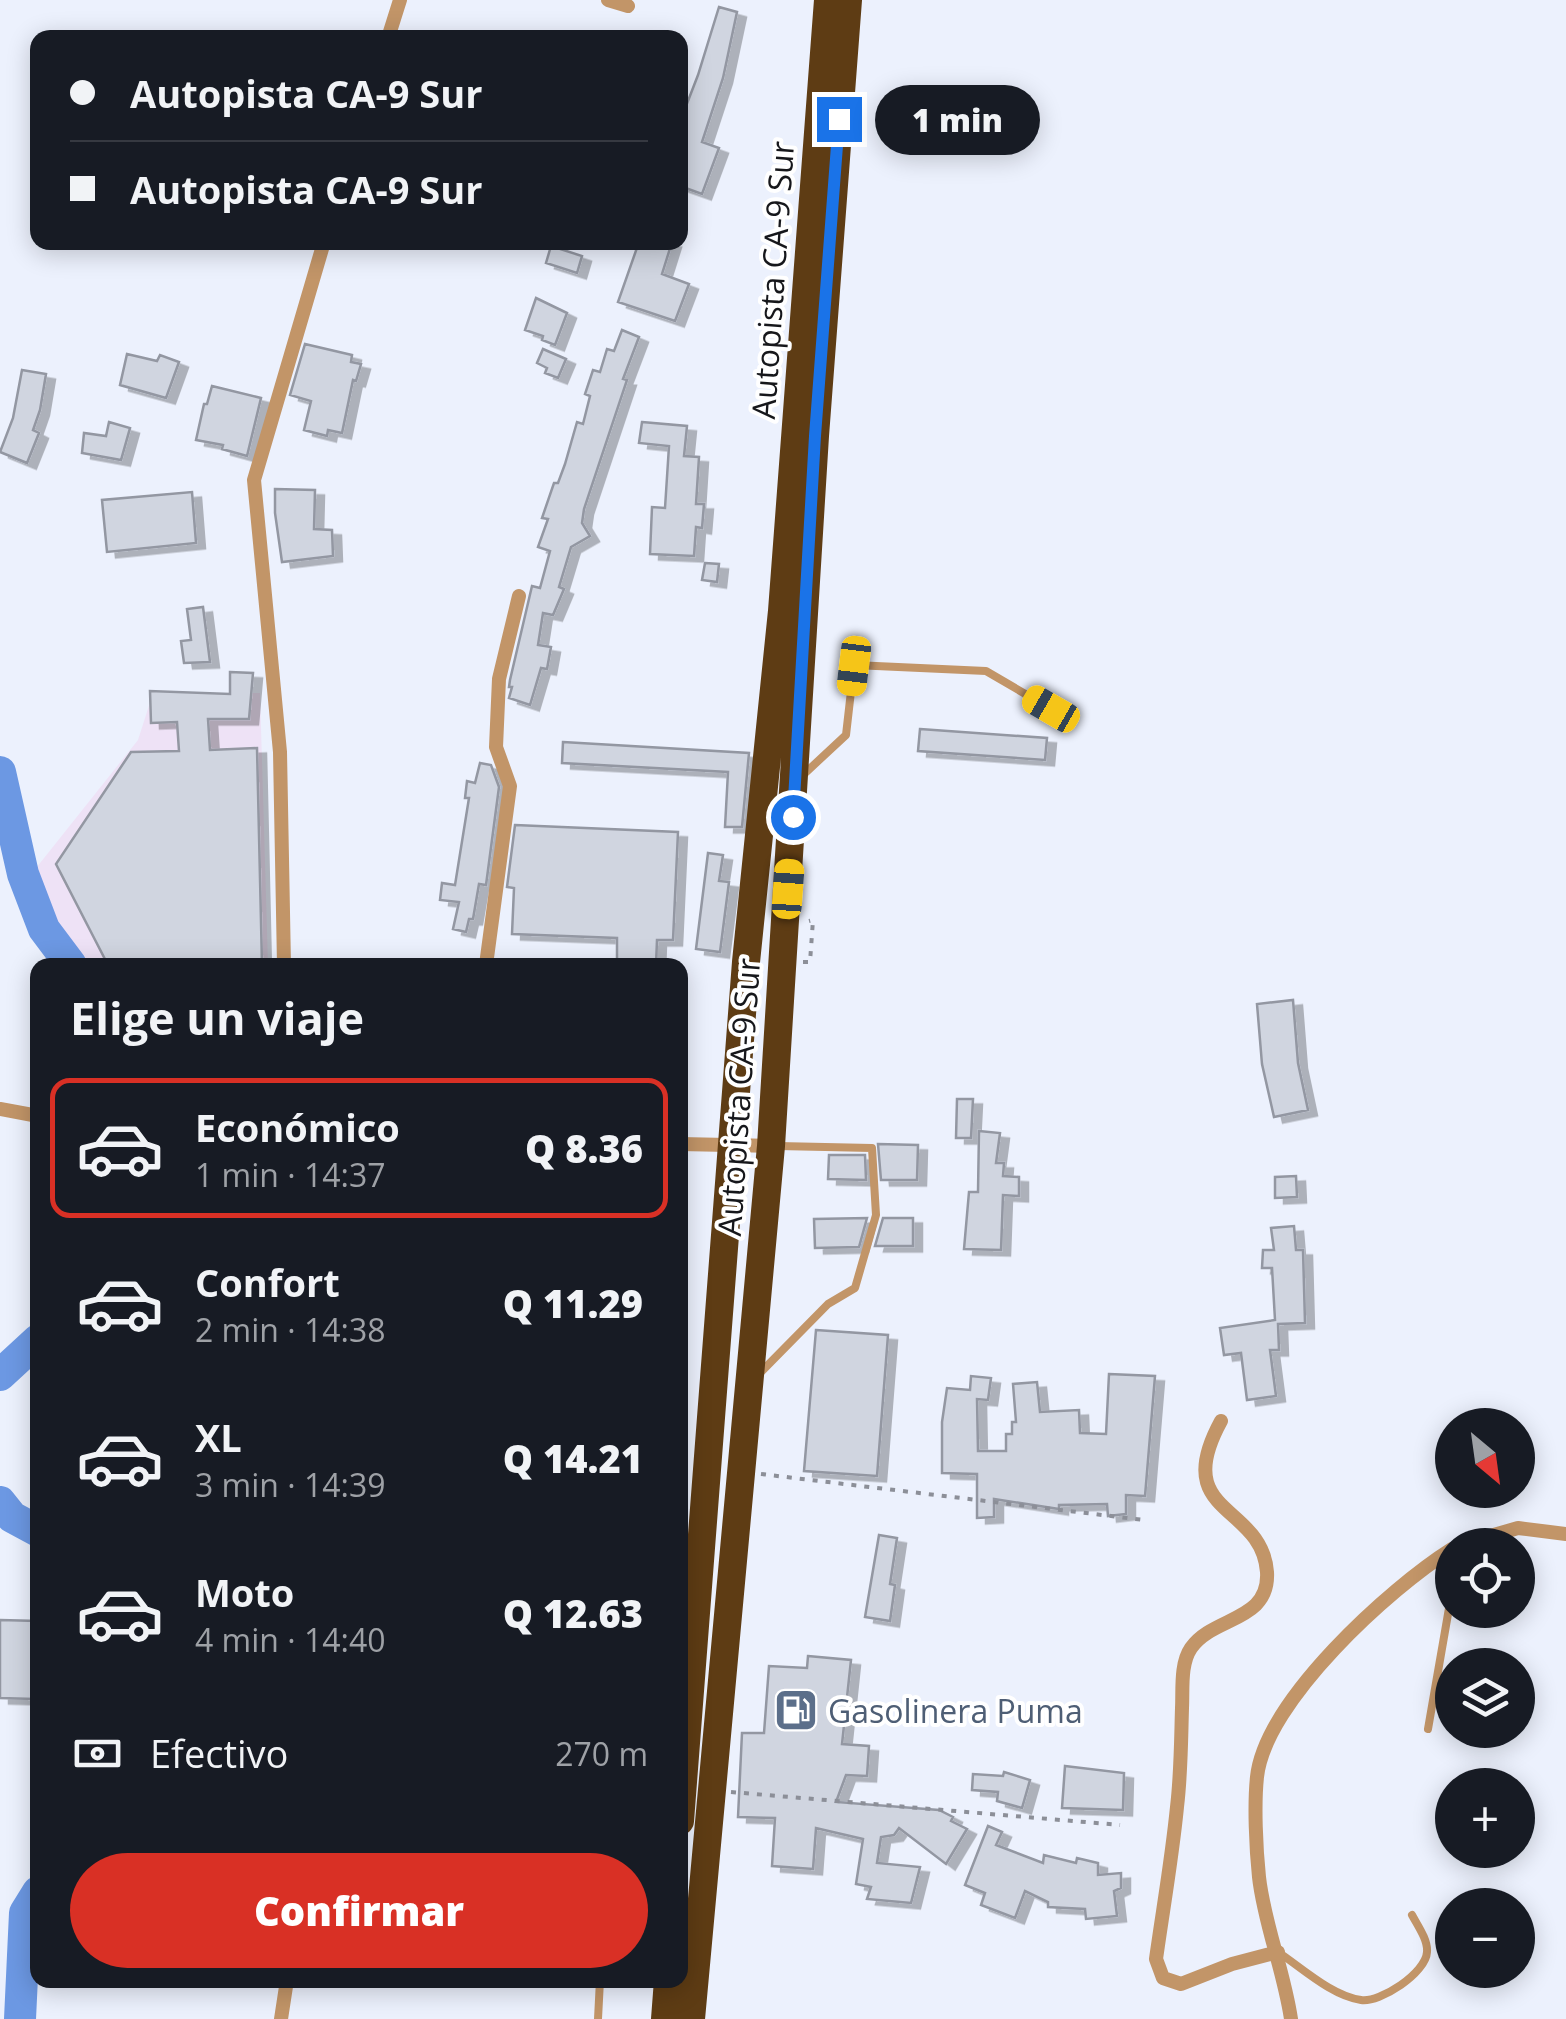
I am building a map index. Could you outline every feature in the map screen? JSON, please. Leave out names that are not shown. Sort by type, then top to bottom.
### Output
[{"type":"highway","name":"Autopista CA-9 Sur","points":[[688,1688],[746,962],[782,610],[828,0]]},
{"type":"highway","name":"Autopista CA-9 Sur","points":[[692,2019],[771,1146],[815,436],[848,0]]},
{"type":"highway","points":[[665,2019],[667,1988]]},
{"type":"street","points":[[391,30],[400,0]]},
{"type":"street","points":[[608,0],[628,6]]},
{"type":"street","points":[[284,958],[280,752],[254,480],[322,250]]},
{"type":"street","points":[[487,958],[510,786],[496,747],[499,678],[518,596]]},
{"type":"street","points":[[0,1109],[30,1115]]},
{"type":"street","points":[[688,1144],[771,1146]]},
{"type":"street","points":[[1221,1421],[1202,1467],[1214,1497],[1258,1544],[1267,1570],[1265,1593],[1247,1614],[1213,1631],[1191,1648],[1184,1670],[1178,1807],[1156,1959],[1162,1978],[1181,1984],[1232,1964],[1278,1952]]},
{"type":"street","points":[[1535,1530],[1566,1534]]},
{"type":"street","points":[[1291,2019],[1259,1878],[1257,1774],[1277,1720],[1348,1634],[1418,1570],[1435,1560]]},
{"type":"street","points":[[281,2019],[286,1988]]},
{"type":"lane","points":[[796,781],[846,736],[854,666],[986,671],[1051,709]]},
{"type":"lane","points":[[749,1384],[828,1304],[856,1288],[876,1215],[872,1148],[771,1146]]},
{"type":"lane","points":[[1428,1729],[1446,1628]]},
{"type":"lane","points":[[1278,1952],[1339,1992],[1360,2000],[1378,2000],[1421,1969],[1426,1958],[1428,1947],[1412,1916]]},
{"type":"lane","points":[[598,2019],[600,1988]]},
{"type":"path","points":[[809,919],[813,920],[808,959],[809,919]]},
{"type":"path","points":[[741,1472],[1144,1520]]},
{"type":"path","points":[[712,1790],[1120,1825]]},
{"type":"shaded area","points":[[153,693],[260,693],[268,958],[71,958],[21,887],[138,740]]},
{"type":"building","points":[[719,7],[737,12],[723,78],[702,142],[719,148],[702,194],[688,189],[688,101]]},
{"type":"building","points":[[550,250],[582,256],[577,273],[546,263]]},
{"type":"building","points":[[636,250],[670,250],[662,274],[689,284],[675,321],[618,302]]},
{"type":"building","points":[[536,298],[567,313],[555,345],[525,330]]},
{"type":"building","points":[[622,330],[639,337],[584,509],[582,523],[590,536],[571,547],[559,587],[564,589],[553,615],[543,613],[538,645],[551,647],[547,669],[541,668],[530,705],[509,698],[509,687],[532,586],[540,588],[550,551],[538,547],[548,519],[542,518],[565,464],[577,422],[583,424],[590,396],[585,394],[593,370],[600,372],[607,349],[614,351]]},
{"type":"building","points":[[305,344],[352,355],[351,362],[361,364],[356,381],[353,380],[342,433],[328,430],[327,436],[304,430],[311,401],[290,395]]},
{"type":"building","points":[[543,349],[566,359],[558,378],[545,373],[547,368],[537,363]]},
{"type":"building","points":[[127,354],[157,361],[160,355],[179,362],[166,398],[120,385]]},
{"type":"building","points":[[22,370],[46,374],[33,430],[39,433],[27,463],[0,452],[13,418]]},
{"type":"building","points":[[212,386],[261,398],[247,456],[222,449],[223,445],[196,440]]},
{"type":"building","points":[[109,422],[130,428],[121,460],[82,453],[84,433],[106,436]]},
{"type":"building","points":[[642,422],[687,426],[684,456],[699,457],[696,504],[704,504],[702,528],[696,527],[694,556],[650,554],[652,507],[665,508],[669,446],[639,443]]},
{"type":"building","points":[[275,489],[315,490],[314,529],[332,530],[333,556],[282,562]]},
{"type":"building","points":[[192,492],[196,543],[107,552],[102,500]]},
{"type":"building","points":[[705,563],[719,564],[717,582],[702,580]]},
{"type":"building","points":[[203,607],[210,662],[184,663],[181,641],[191,640],[187,609]]},
{"type":"building","points":[[230,672],[253,673],[249,719],[208,719],[210,750],[257,748],[262,958],[104,958],[56,864],[131,752],[179,751],[177,722],[151,723],[150,691],[230,694]]},
{"type":"building","points":[[920,729],[1047,738],[1045,760],[918,751]]},
{"type":"building","points":[[563,742],[749,753],[742,827],[725,827],[728,772],[562,763]]},
{"type":"building","points":[[480,763],[491,765],[499,787],[486,885],[479,884],[473,919],[469,919],[466,932],[453,929],[459,902],[440,900],[442,883],[455,885],[469,798],[465,798],[467,781],[475,783]]},
{"type":"building","points":[[515,825],[678,832],[673,940],[657,940],[656,958],[617,958],[617,938],[512,934],[514,888],[507,887]]},
{"type":"building","points":[[708,853],[723,855],[719,881],[729,882],[720,952],[696,949]]},
{"type":"building","points":[[1293,1000],[1298,1063],[1308,1110],[1274,1117],[1262,1064],[1257,1004]]},
{"type":"building","points":[[957,1099],[973,1099],[971,1138],[956,1138]]},
{"type":"building","points":[[979,1131],[1000,1133],[996,1163],[1004,1163],[1003,1176],[1019,1177],[1019,1196],[1003,1195],[1001,1250],[964,1249],[969,1192],[978,1192]]},
{"type":"building","points":[[878,1144],[918,1145],[917,1180],[881,1180]]},
{"type":"building","points":[[829,1155],[865,1155],[866,1180],[828,1179]]},
{"type":"building","points":[[1296,1176],[1297,1197],[1275,1198],[1275,1177]]},
{"type":"building","points":[[867,1218],[859,1247],[815,1248],[814,1219]]},
{"type":"building","points":[[883,1218],[913,1218],[913,1246],[875,1246]]},
{"type":"building","points":[[1294,1226],[1296,1250],[1303,1250],[1305,1323],[1278,1324],[1279,1350],[1270,1350],[1276,1396],[1247,1400],[1241,1353],[1224,1355],[1220,1328],[1275,1320],[1272,1268],[1262,1268],[1263,1250],[1274,1250],[1271,1228]]},
{"type":"building","points":[[816,1330],[888,1335],[877,1476],[804,1471]]},
{"type":"building","points":[[1109,1374],[1155,1376],[1145,1496],[1126,1495],[1126,1514],[1108,1516],[1107,1504],[1059,1505],[1059,1509],[994,1499],[994,1517],[977,1518],[977,1474],[942,1473],[947,1388],[970,1390],[971,1376],[991,1378],[988,1400],[977,1399],[978,1451],[1006,1451],[1006,1434],[1012,1434],[1012,1422],[1016,1422],[1013,1384],[1037,1382],[1040,1412],[1079,1410],[1080,1433],[1106,1434]]},
{"type":"building","points":[[879,1535],[897,1538],[890,1584],[895,1585],[890,1621],[865,1617]]},
{"type":"building","points":[[0,1620],[30,1621],[30,1699],[0,1698]]},
{"type":"building","points":[[808,1656],[851,1660],[842,1744],[869,1746],[867,1776],[846,1775],[836,1802],[939,1810],[967,1829],[946,1864],[899,1828],[894,1835],[881,1837],[877,1863],[920,1867],[911,1903],[867,1899],[871,1887],[856,1884],[863,1839],[816,1828],[813,1869],[772,1866],[775,1818],[738,1817],[742,1733],[764,1733],[769,1666],[807,1668]]},
{"type":"building","points":[[1065,1766],[1124,1773],[1123,1810],[1062,1808]]},
{"type":"building","points":[[1004,1772],[1030,1780],[1022,1808],[997,1801],[998,1792],[972,1790],[973,1774],[1003,1776]]},
{"type":"building","points":[[988,1826],[1002,1832],[996,1845],[1043,1863],[1044,1855],[1076,1863],[1077,1858],[1098,1863],[1098,1875],[1121,1873],[1121,1888],[1114,1891],[1117,1916],[1086,1919],[1085,1909],[1048,1907],[1048,1902],[1025,1891],[1015,1918],[981,1905],[985,1893],[965,1885]]},
{"type":"waterway","points":[[0,772],[23,874],[44,929],[66,958]]},
{"type":"waterway","points":[[0,1375],[30,1347]]},
{"type":"waterway","points":[[0,1502],[12,1517],[30,1527]]},
{"type":"waterway","points":[[20,2019],[25,1913],[30,1905]]},
{"type":"place","name":"Gasolinera Puma","points":[[796,1710]]},
{"type":"route","points":[[793,817],[815,436],[839,119]]}]
